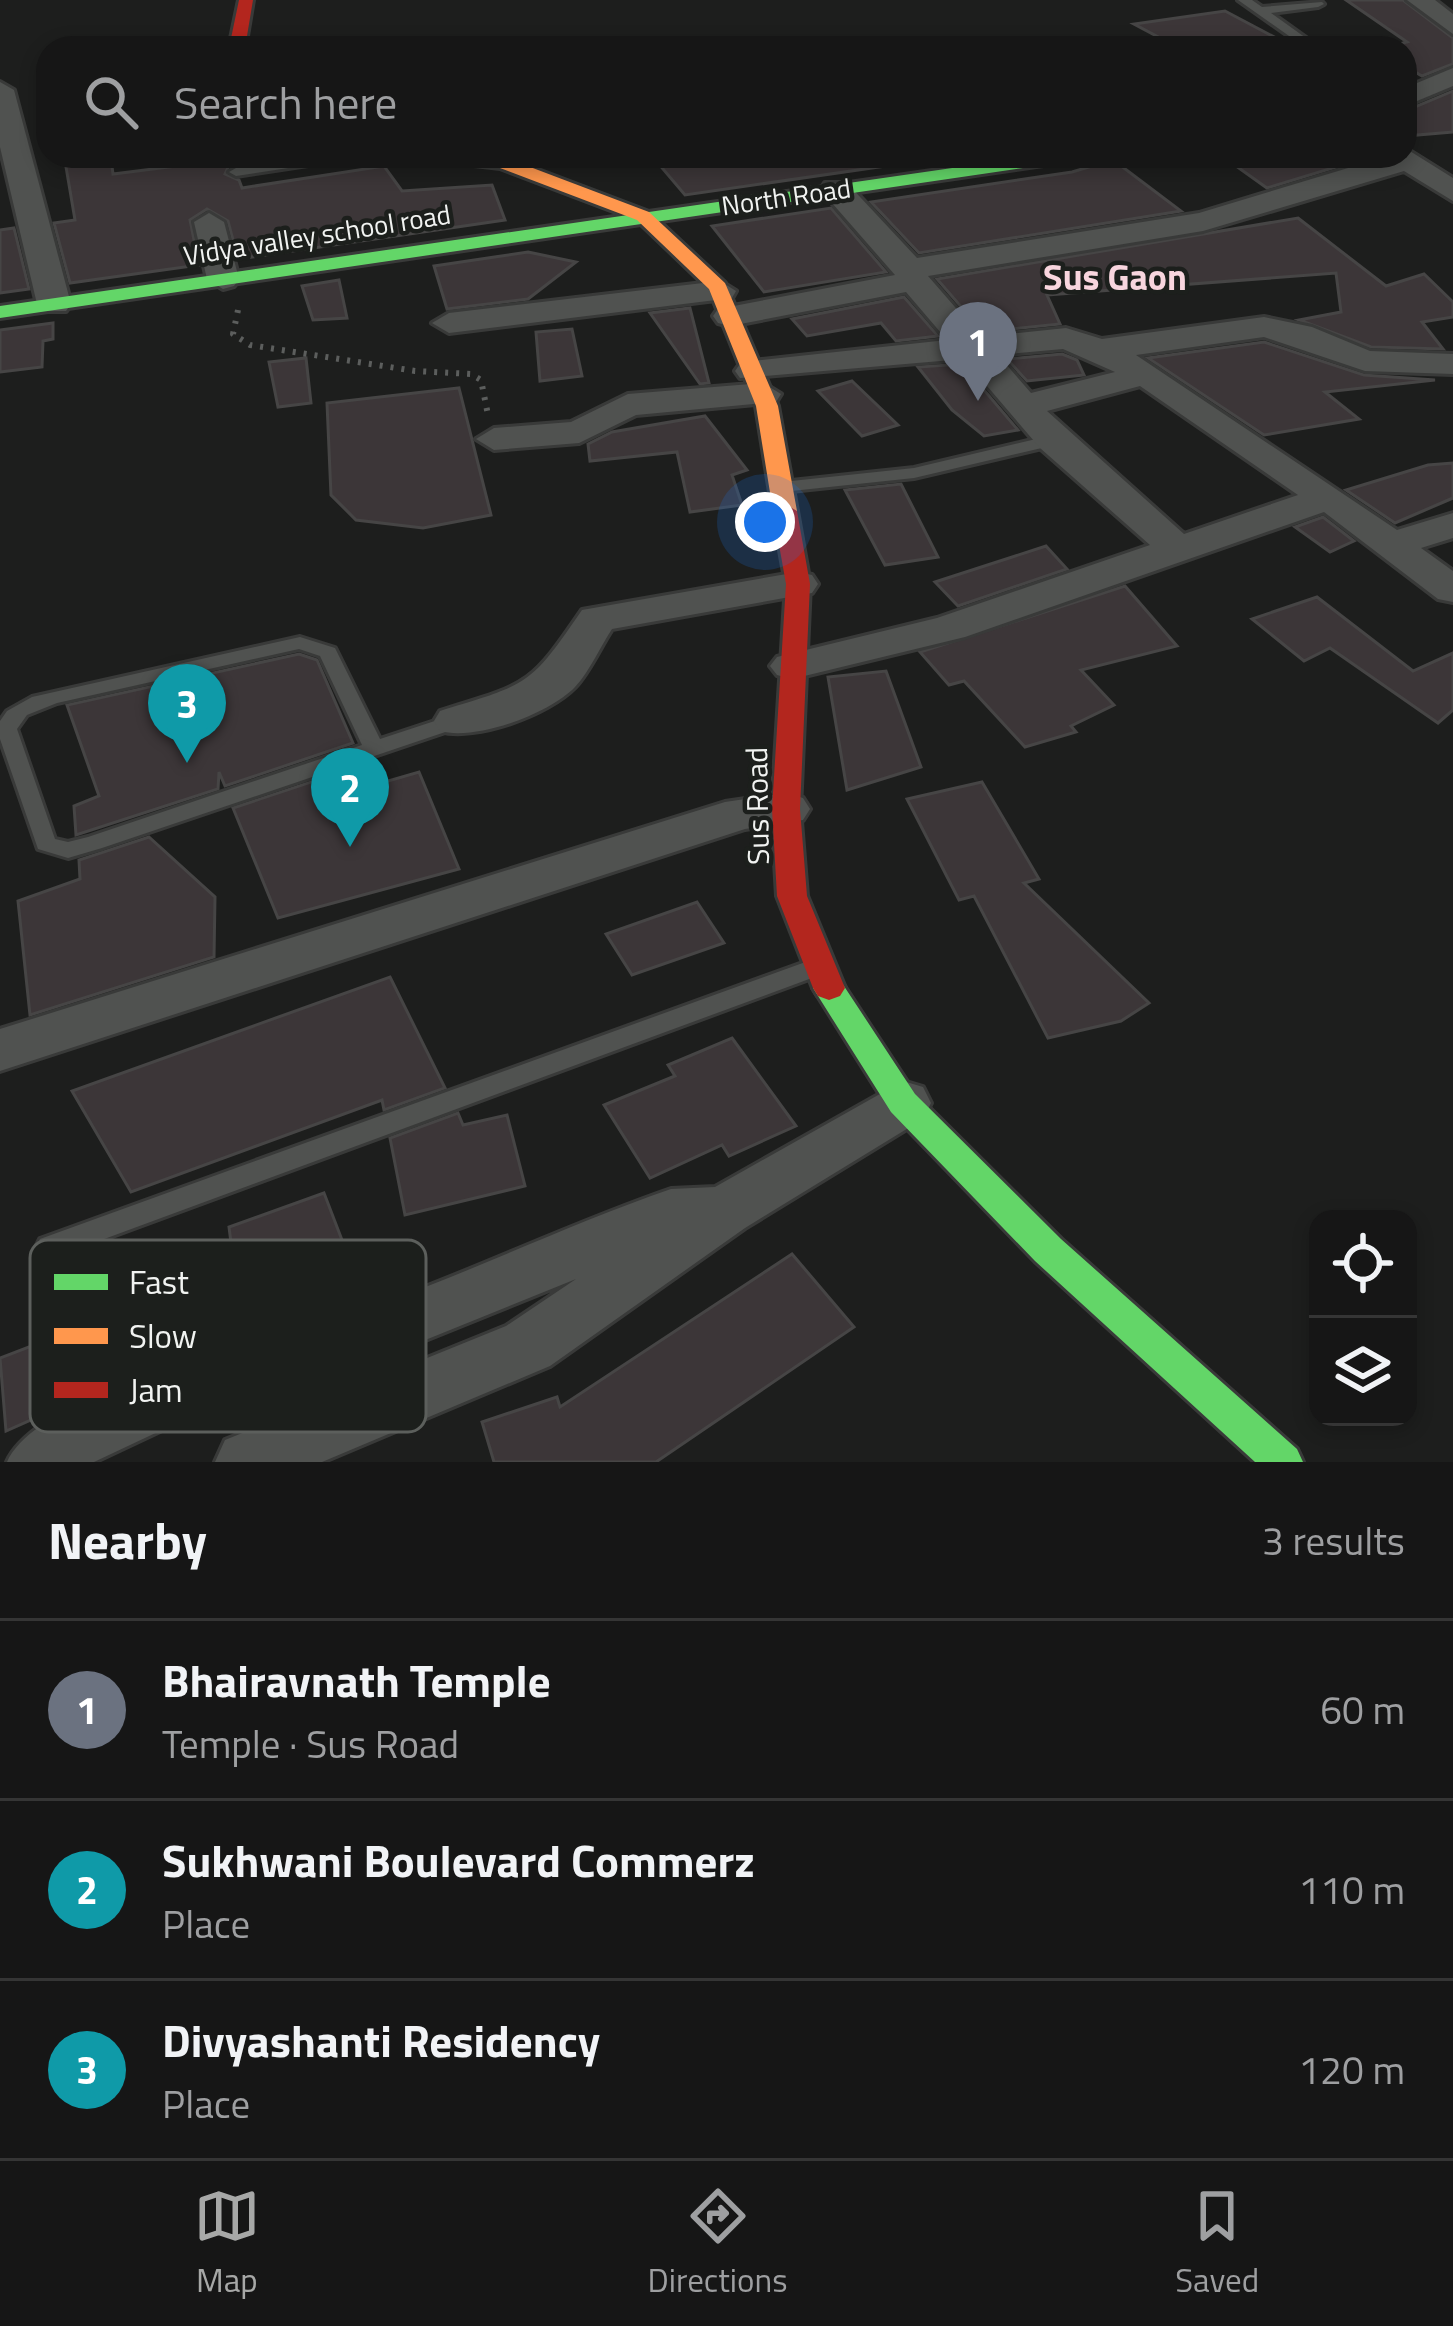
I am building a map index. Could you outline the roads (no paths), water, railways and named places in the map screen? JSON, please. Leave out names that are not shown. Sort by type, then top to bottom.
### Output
[{"type":"main road","points":[[239,36],[245,0]]},
{"type":"main road","name":"Sus Road","points":[[516,168],[643,215],[725,303],[758,383],[798,584],[786,809],[792,896],[833,998],[903,1103],[1048,1250],[1282,1462]]},
{"type":"main road","name":"North Road","points":[[643,215],[836,189],[943,168]]},
{"type":"main road","name":"Vidya valley school road","points":[[0,312],[643,215]]},
{"type":"street","points":[[1419,0],[1453,26]]},
{"type":"street","points":[[1417,92],[1453,76]]},
{"type":"street","points":[[2,100],[54,304]]},
{"type":"street","points":[[1417,166],[1453,192]]},
{"type":"street","points":[[448,323],[725,303],[911,275],[1203,222],[1374,168]]},
{"type":"street","points":[[836,189],[1053,440],[1178,549]]},
{"type":"street","points":[[209,222],[223,279]]},
{"type":"street","points":[[1105,349],[1264,328],[1300,334],[1365,361],[1453,364]]},
{"type":"street","points":[[494,439],[579,432],[628,405],[976,348],[1066,338],[1105,349],[1279,471],[1329,497],[1453,590]]},
{"type":"street","points":[[1025,406],[1142,375]]},
{"type":"street","points":[[792,666],[950,628],[1329,497]]},
{"type":"street","points":[[1390,545],[1453,525]]},
{"type":"street","points":[[456,721],[528,699],[559,678],[597,619],[798,584]]},
{"type":"street","points":[[0,1050],[742,813],[786,809]]},
{"type":"street","points":[[426,1388],[528,1346],[724,1211],[903,1103]]},
{"type":"street","points":[[426,1312],[670,1213],[724,1211]]},
{"type":"street","points":[[40,1462],[91,1432]]},
{"type":"street","points":[[248,1462],[320,1432]]},
{"type":"lane","points":[[1244,0],[1296,36]]},
{"type":"lane","points":[[1257,10],[1318,4]]},
{"type":"lane","points":[[236,172],[262,168]]},
{"type":"lane","points":[[781,487],[914,473],[1053,440]]},
{"type":"lane","points":[[374,748],[328,652],[300,643],[54,697],[27,706],[10,718],[8,729],[46,844],[68,850],[456,721]]},
{"type":"lane","points":[[69,1240],[820,966]]},
{"type":"place","name":"Bhairavnath Temple","points":[[978,401]]},
{"type":"place","name":"Divyashanti Residency","points":[[187,763]]},
{"type":"place","name":"Sukhwani Boulevard Commerz","points":[[350,847]]},
{"type":"district","name":"Sus Gaon","points":[[1115,276]]}]
